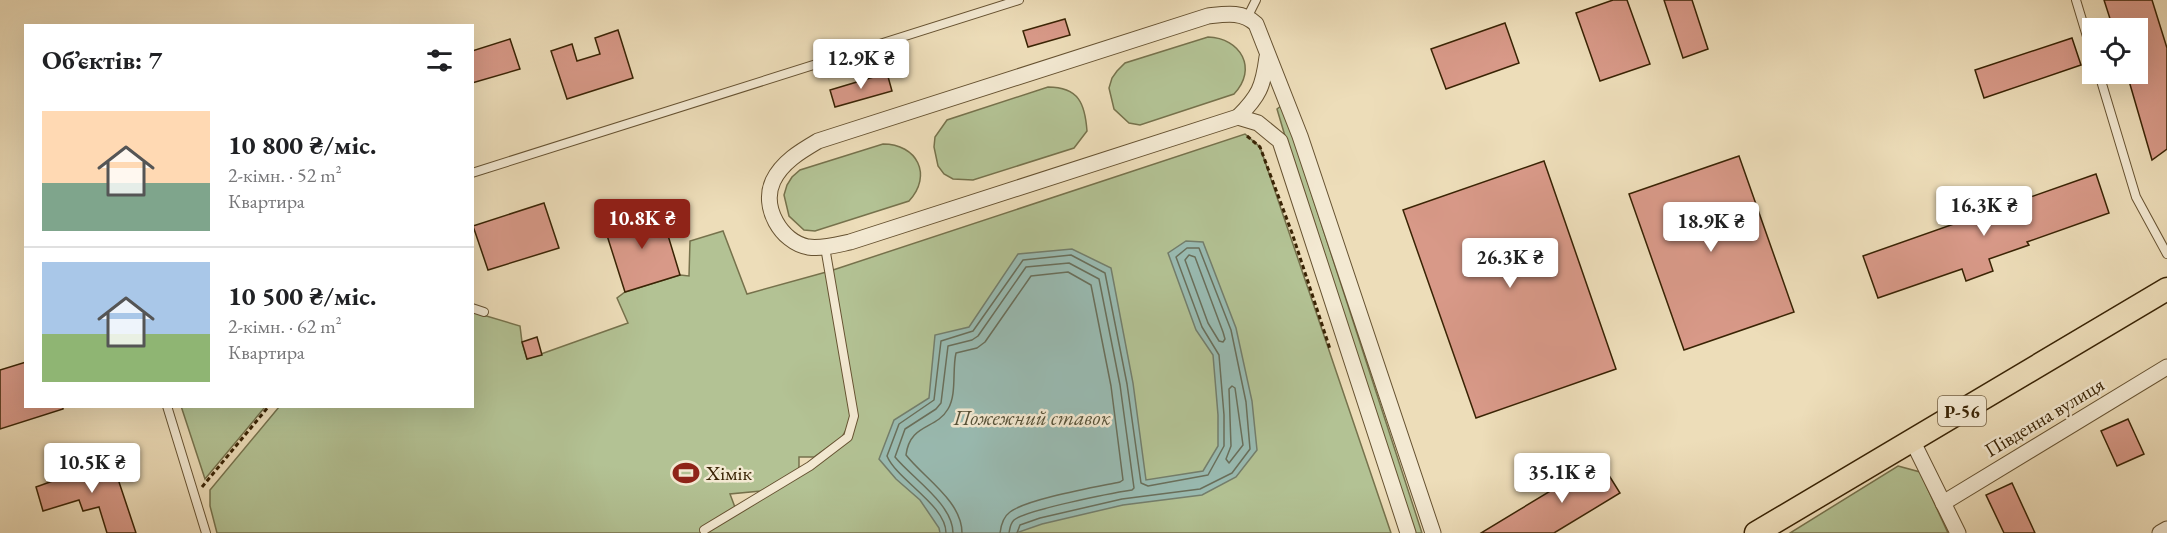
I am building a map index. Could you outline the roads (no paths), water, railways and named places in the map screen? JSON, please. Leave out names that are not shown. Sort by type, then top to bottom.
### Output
[{"type":"main road","name":"Р-56","points":[[1756,533],[2167,289]]},
{"type":"street","points":[[1268,55],[1264,84],[1252,103],[1238,117],[870,236],[825,247],[808,247],[793,242],[782,232],[774,219],[770,202],[772,182],[783,166],[797,153],[818,141],[1208,16],[1230,13],[1248,16],[1256,24],[1268,55],[1304,148],[1433,533]]},
{"type":"street","points":[[1238,117],[1258,123],[1280,141],[1408,533]]},
{"type":"street","name":"Південна вулиця","points":[[1943,503],[2167,367]]},
{"type":"street","points":[[1912,440],[1958,533]]},
{"type":"street","points":[[2160,533],[2167,529]]},
{"type":"lane","points":[[474,172],[1019,0]]},
{"type":"lane","points":[[1248,16],[1258,0]]},
{"type":"lane","points":[[2076,0],[2082,20]]},
{"type":"lane","points":[[2102,84],[2136,197],[2167,254]]},
{"type":"lane","points":[[704,530],[810,466],[848,437],[854,416],[825,247]]},
{"type":"lane","points":[[474,309],[484,312]]},
{"type":"lane","points":[[168,408],[206,533]]},
{"type":"water","name":"Пожежний ставок","points":[[1186,241],[1203,242],[1236,328],[1252,401],[1257,450],[1236,477],[1202,495],[1123,505],[1042,524],[1016,533],[940,533],[920,500],[896,479],[879,459],[894,420],[929,398],[935,335],[969,327],[1018,254],[1072,249],[1111,268],[1133,383],[1146,480],[1203,471],[1218,446],[1218,415],[1213,355],[1196,330],[1168,253]]},
{"type":"place","name":"Хімік","points":[[686,473]]}]
